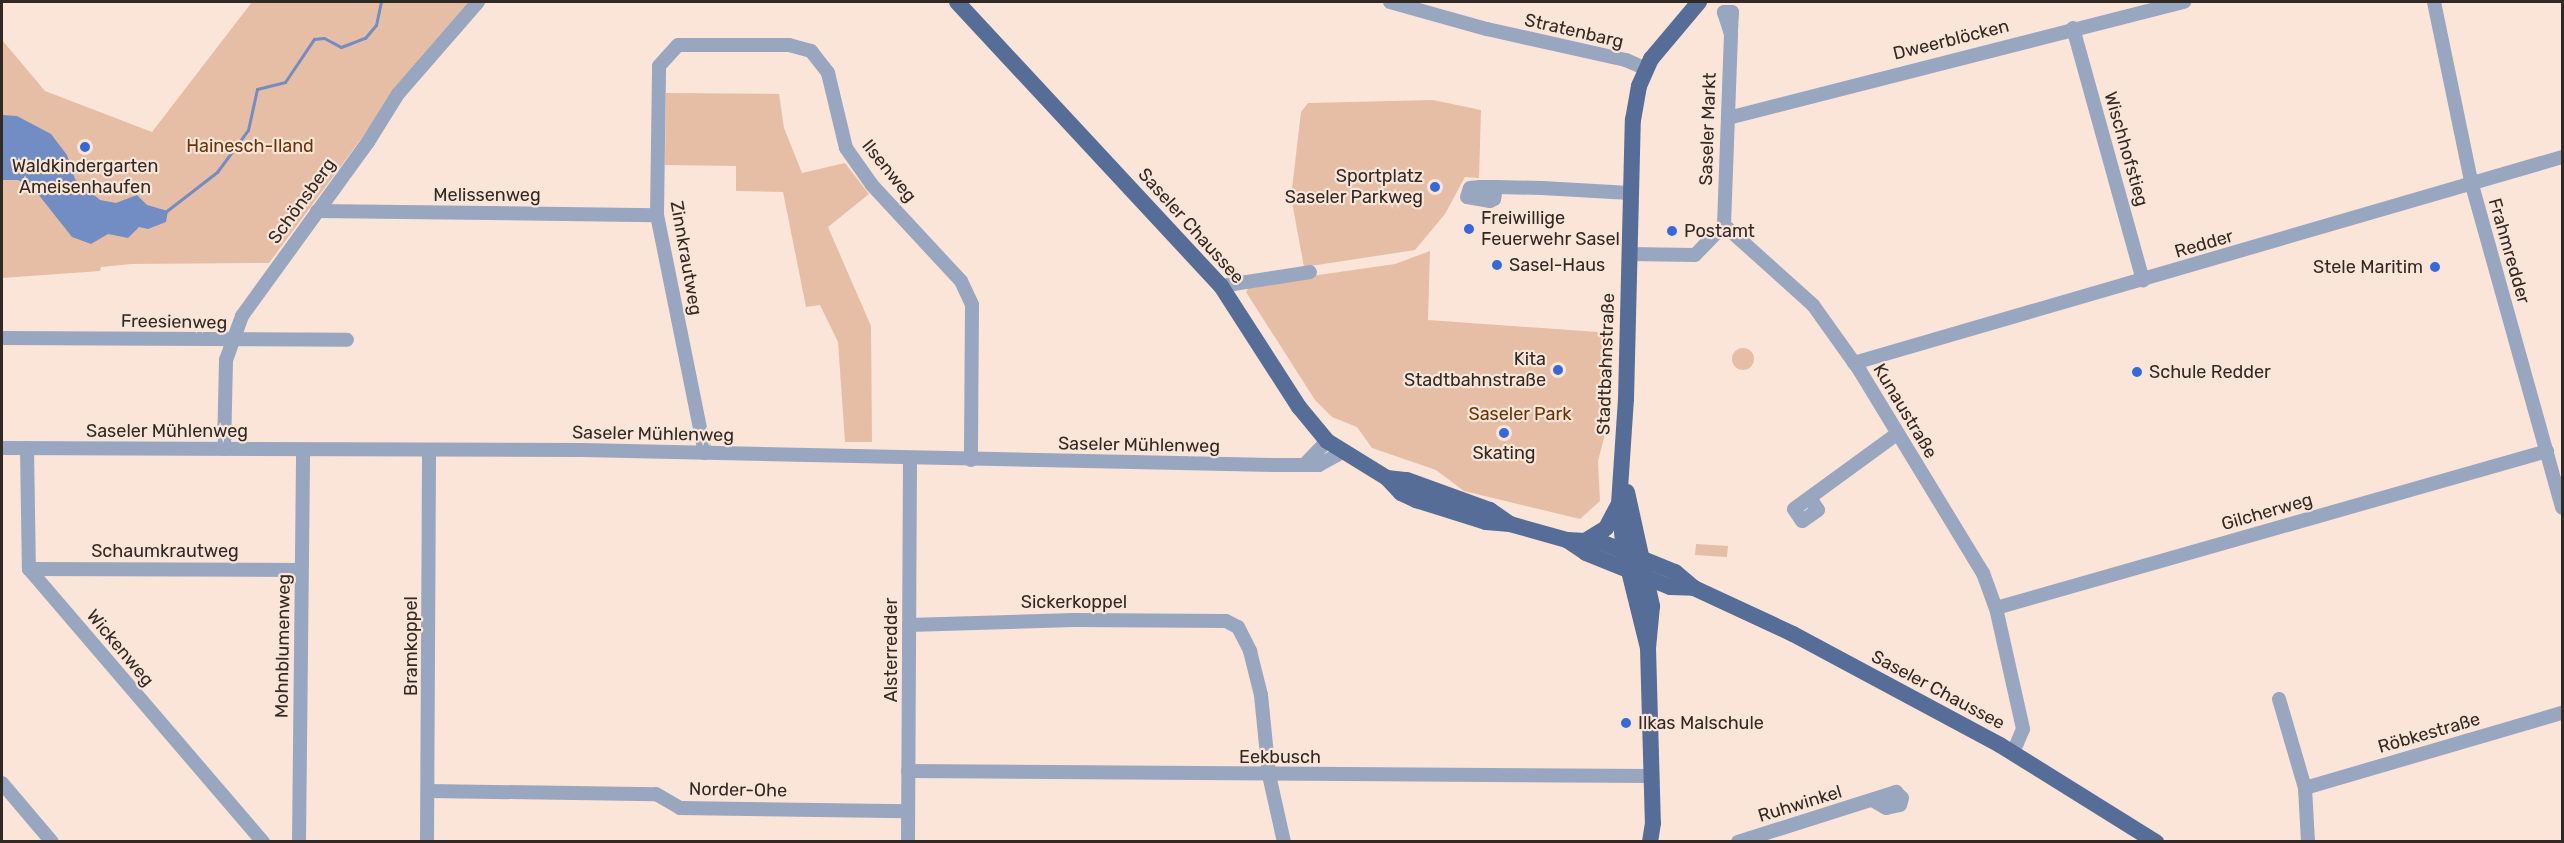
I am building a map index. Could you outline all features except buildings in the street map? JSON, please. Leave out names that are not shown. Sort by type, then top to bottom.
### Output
[{"type":"main road","name":"Saseler Chaussee","points":[[957,2],[1221,286],[1299,407],[1327,441],[1342,452],[1387,478],[1407,480],[1490,510],[1510,524],[1567,540],[1588,539],[1675,572],[1694,588],[1792,634],[2013,753],[2157,842]]},
{"type":"main road","points":[[1630,193],[1633,120],[1646,69],[1699,2]]},
{"type":"main road","name":"Stadtbahnstraße","points":[[1630,193],[1623,464],[1619,504],[1624,551],[1648,648]]},
{"type":"main road","name":"Stadtbahnstraße","points":[[1623,464],[1652,606],[1648,648],[1653,823],[1650,842]]},
{"type":"main road","points":[[1588,539],[1606,528],[1619,504]]},
{"type":"main road","name":"Saseler Chaussee","points":[[1567,540],[1586,554],[1670,587],[1694,588]]},
{"type":"main road","name":"Stadtbahnstraße","points":[[1653,823],[1662,842]]},
{"type":"street","name":"Schönsberg","points":[[224,449],[225,372],[230,341],[245,310],[317,212],[398,94],[478,2]]},
{"type":"street","name":"Stratenbarg","points":[[1390,2],[1487,29],[1626,60],[1646,69]]},
{"type":"street","name":"Dweerblöcken","points":[[1728,118],[2073,28],[2184,2]]},
{"type":"street","name":"Frahmredder","points":[[2434,2],[2472,185],[2554,458],[2562,508]]},
{"type":"street","name":"Wischhofstieg","points":[[2073,28],[2143,280]]},
{"type":"street","name":"Saseler Markt","points":[[1724,225],[1731,34]]},
{"type":"street","name":"Ilsenweg","points":[[659,66],[678,45],[789,45],[811,51],[828,73],[846,148],[872,185],[961,281],[972,305],[971,460]]},
{"type":"street","name":"Zinnkrautweg","points":[[659,66],[657,215],[705,453]]},
{"type":"street","name":"Redder","points":[[1854,363],[2562,157]]},
{"type":"street","points":[[1496,187],[1630,193]]},
{"type":"street","name":"Melissenweg","points":[[317,212],[657,215]]},
{"type":"street","points":[[1629,254],[1695,255],[1724,225]]},
{"type":"street","name":"Kunaustraße","points":[[1724,225],[1813,305],[1854,363],[1983,573],[1996,608],[2023,729],[2013,753]]},
{"type":"street","points":[[1221,286],[1310,273]]},
{"type":"street","name":"Freesienweg","points":[[2,338],[347,340]]},
{"type":"street","points":[[1810,498],[1897,434]]},
{"type":"street","points":[[1304,465],[1327,441]]},
{"type":"street","name":"Saseler Mühlenweg","points":[[2,448],[705,453],[910,459],[1304,465],[1330,463],[1342,452]]},
{"type":"street","points":[[27,448],[29,569]]},
{"type":"street","name":"Mohnblumenweg","points":[[299,842],[303,450]]},
{"type":"street","name":"Bramkoppel","points":[[427,842],[429,450]]},
{"type":"street","name":"Gilcherweg","points":[[1996,608],[2554,458]]},
{"type":"street","name":"Alsterredder","points":[[908,842],[910,459]]},
{"type":"street","name":"Schaumkrautweg","points":[[29,569],[302,570]]},
{"type":"street","name":"Wickenweg","points":[[29,569],[262,842]]},
{"type":"street","name":"Sickerkoppel","points":[[909,625],[1074,620],[1226,621],[1238,627],[1251,651],[1261,695],[1269,775]]},
{"type":"street","points":[[2279,699],[2305,788],[2308,842]]},
{"type":"street","name":"Röbkestraße","points":[[2305,788],[2562,713]]},
{"type":"street","name":"Eekbusch","points":[[908,771],[1652,776]]},
{"type":"street","points":[[1269,775],[1284,842]]},
{"type":"street","points":[[2,783],[52,842]]},
{"type":"street","name":"Norder-Ohe","points":[[428,791],[656,794],[680,808],[908,811]]},
{"type":"street","name":"Ruhwinkel","points":[[1738,842],[1872,801]]},
{"type":"green space","name":"Hainesch-Iland","points":[[252,2],[474,2],[387,104],[269,263],[131,264],[101,267],[100,271],[2,278],[2,40],[45,91],[152,132]]},
{"type":"green space","points":[[666,93],[779,94],[784,128],[802,173],[845,163],[869,194],[828,227],[871,326],[872,442],[845,442],[838,342],[820,305],[806,307],[783,192],[736,191],[736,166],[665,165]]},
{"type":"green space","points":[[1433,100],[1481,110],[1479,178],[1465,177],[1445,214],[1415,250],[1304,267],[1291,197],[1301,112],[1308,103]]},
{"type":"green space","name":"Saseler Park","points":[[1430,251],[1428,320],[1612,333],[1605,434],[1598,461],[1600,501],[1580,519],[1464,491],[1436,470],[1372,448],[1357,427],[1332,417],[1315,400],[1246,292],[1250,285],[1395,264]]},
{"type":"green space","points":[[1743,348],[1751,351],[1754,359],[1751,367],[1743,370],[1735,367],[1732,359],[1735,351]]},
{"type":"green space","points":[[1696,544],[1728,546],[1727,557],[1695,555]]},
{"type":"water","points":[[2,115],[17,116],[51,134],[67,155],[75,179],[100,200],[116,203],[137,195],[147,205],[168,211],[166,222],[148,229],[139,227],[128,238],[108,234],[91,244],[72,237],[34,189],[18,180],[2,180]]},
{"type":"waterway","points":[[164,213],[217,172],[248,130],[257,89],[285,82],[314,39],[324,38],[341,47],[365,38],[376,25],[381,2]]},
{"type":"place","name":"Waldkindergarten Ameisenhaufen","points":[[85,147]]},
{"type":"place","name":"Sportplatz Saseler Parkweg","points":[[1435,187]]},
{"type":"place","name":"Freiwillige Feuerwehr Sasel","points":[[1469,229]]},
{"type":"place","name":"Postamt","points":[[1672,231]]},
{"type":"place","name":"Sasel-Haus","points":[[1497,265]]},
{"type":"place","name":"Stele Maritim","points":[[2435,267]]},
{"type":"place","name":"Kita Stadtbahnstraße","points":[[1558,370]]},
{"type":"place","name":"Schule Redder","points":[[2137,372]]},
{"type":"place","name":"Skating","points":[[1504,433]]},
{"type":"place","name":"Ilkas Malschule","points":[[1626,723]]}]
